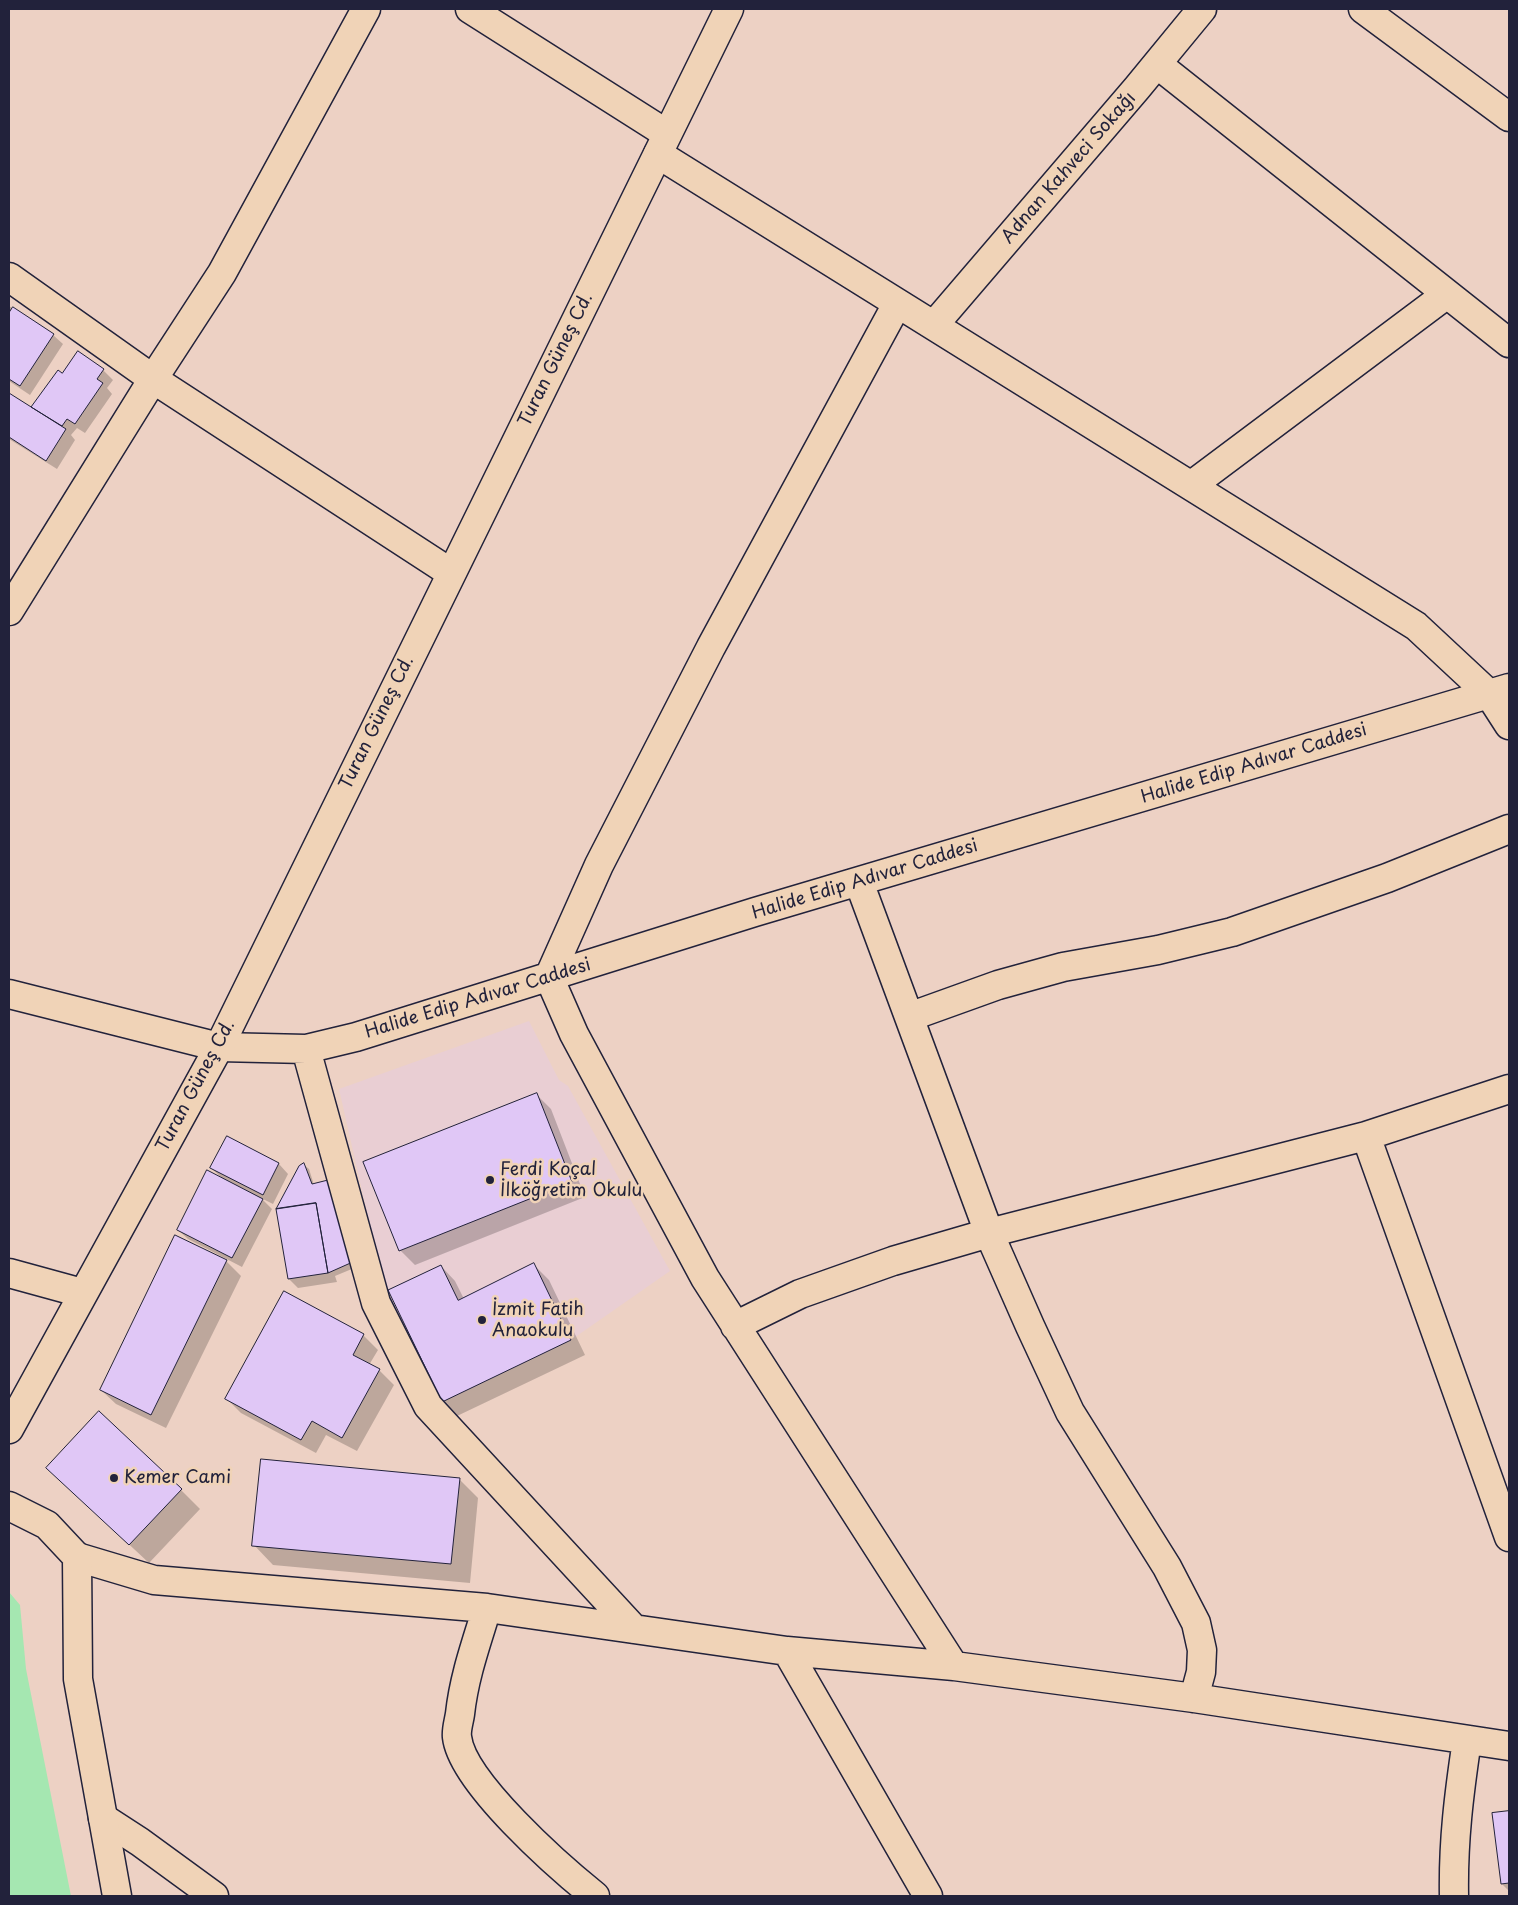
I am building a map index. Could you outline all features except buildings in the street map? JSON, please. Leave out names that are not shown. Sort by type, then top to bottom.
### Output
[{"type":"street","points":[[9,612],[153,379],[222,272],[366,9]]},
{"type":"street","points":[[470,9],[662,144],[897,304],[1192,485],[1416,626],[1499,691],[1509,725]]},
{"type":"street","name":"Turan Güneş Cd.","points":[[9,1429],[82,1293],[219,1047],[729,9]]},
{"type":"street","name":"Adnan Kahveci Sokağı","points":[[934,325],[1202,9]]},
{"type":"street","points":[[1363,9],[1509,117]]},
{"type":"street","points":[[1156,64],[1509,343]]},
{"type":"street","points":[[9,277],[153,379],[451,573]]},
{"type":"street","points":[[1192,485],[1447,294]]},
{"type":"street","points":[[897,304],[711,647],[599,865],[549,977],[574,1034],[705,1278],[954,1666]]},
{"type":"street","name":"Halide Edip Adıvar Caddesi","points":[[9,994],[219,1047],[306,1049],[356,1037],[859,882],[1499,691]]},
{"type":"street","points":[[910,1016],[998,985],[1063,967],[1158,950],[1232,932],[1387,878],[1509,829]]},
{"type":"street","points":[[859,882],[990,1233],[1070,1412],[1167,1567],[1196,1623],[1202,1650],[1194,1698]]},
{"type":"street","points":[[306,1049],[376,1303],[428,1406],[634,1629]]},
{"type":"street","points":[[735,1326],[800,1294],[893,1261],[990,1233],[1366,1136],[1509,1089]]},
{"type":"street","points":[[1366,1136],[1509,1538]]},
{"type":"street","points":[[9,1273],[82,1293]]},
{"type":"street","points":[[9,1506],[47,1525],[77,1557],[154,1580],[487,1608],[786,1651],[954,1666],[1194,1698],[1509,1746]]},
{"type":"street","points":[[77,1557],[78,1679],[117,1896]]},
{"type":"street","points":[[487,1608],[463,1686],[457,1737],[468,1768],[504,1812],[574,1880],[594,1896]]},
{"type":"street","points":[[786,1651],[928,1896]]},
{"type":"street","points":[[1454,1896],[1454,1839],[1467,1740]]},
{"type":"street","points":[[103,1818],[140,1842],[214,1896]]},
{"type":"shaded area","name":"Ferdi Koçal İlköğretim Okulu","points":[[529,1021],[559,1080],[568,1086],[670,1271],[571,1340],[442,1402],[382,1279],[339,1089]]},
{"type":"green space","points":[[9,1592],[20,1605],[26,1669],[71,1896],[9,1896]]},
{"type":"place","name":"Ferdi Koçal İlköğretim Okulu","points":[[490,1180]]},
{"type":"place","name":"İzmit Fatih Anaokulu","points":[[482,1320]]},
{"type":"place","name":"Kemer Cami","points":[[114,1478]]}]
